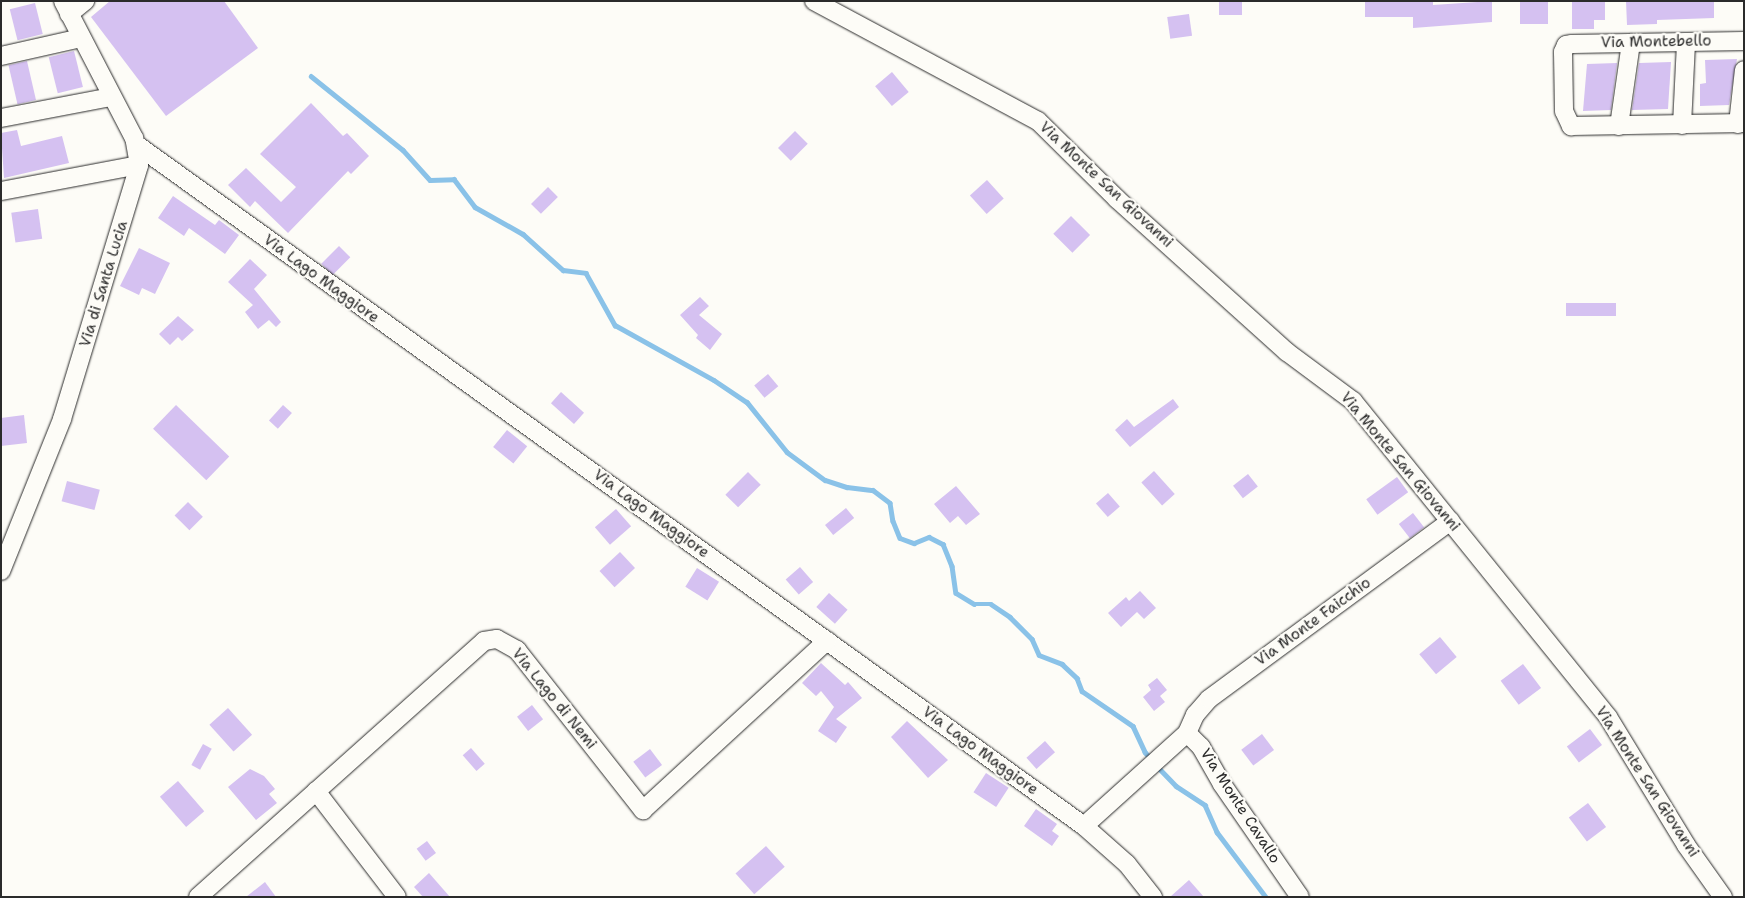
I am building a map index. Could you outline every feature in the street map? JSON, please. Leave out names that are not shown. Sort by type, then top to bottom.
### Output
[{"type":"street","points":[[66,8],[84,1]]},
{"type":"street","name":"Via Monte San Giovanni","points":[[814,1],[1043,124],[1117,199],[1287,352],[1353,401],[1608,718],[1686,845],[1723,897]]},
{"type":"street","name":"Via di Santa Lucia","points":[[1,571],[62,419],[139,165],[137,145],[66,8]]},
{"type":"street","points":[[1,56],[82,38]]},
{"type":"street","name":"Via Montebello","points":[[1619,126],[1573,126],[1567,122],[1563,52],[1569,44],[1744,41]]},
{"type":"street","points":[[1682,125],[1686,42]]},
{"type":"street","points":[[1631,43],[1619,126],[1741,124],[1744,70]]},
{"type":"street","points":[[1,118],[112,96]]},
{"type":"street","name":"Via Lago Maggiore","points":[[137,145],[1084,826],[1127,864],[1153,897]]},
{"type":"street","points":[[1,191],[139,165]]},
{"type":"street","name":"Via Monte Faicchio","points":[[1188,733],[1195,715],[1209,699],[1450,521]]},
{"type":"street","name":"Via Lago di Nemi","points":[[198,897],[476,646],[498,639],[517,650],[643,810],[827,641]]},
{"type":"street","name":"Via Monte Cavallo","points":[[1084,826],[1188,733],[1201,747],[1222,784],[1300,897]]},
{"type":"street","points":[[316,791],[397,897]]},
{"type":"building","points":[[110,1],[224,1],[258,48],[166,116],[91,17]]},
{"type":"building","points":[[1219,1],[1242,1],[1242,15],[1219,15]]},
{"type":"building","points":[[1365,1],[1433,1],[1433,5],[1492,1],[1492,22],[1413,28],[1413,17],[1365,17]]},
{"type":"building","points":[[1520,1],[1548,1],[1548,24],[1520,24]]},
{"type":"building","points":[[1572,1],[1605,1],[1605,20],[1594,20],[1594,29],[1572,29]]},
{"type":"building","points":[[1626,1],[1714,1],[1714,18],[1657,20],[1657,24],[1627,25]]},
{"type":"building","points":[[35,3],[43,34],[18,40],[10,9]]},
{"type":"building","points":[[1189,14],[1192,36],[1170,39],[1167,17]]},
{"type":"building","points":[[74,51],[83,87],[58,93],[49,57]]},
{"type":"building","points":[[1737,59],[1729,105],[1700,106],[1700,84],[1706,83],[1705,60]]},
{"type":"building","points":[[27,61],[36,100],[17,104],[8,65]]},
{"type":"building","points":[[1671,62],[1668,109],[1632,110],[1639,63]]},
{"type":"building","points":[[1617,63],[1611,110],[1583,111],[1587,64]]},
{"type":"building","points":[[892,72],[909,92],[892,106],[875,86]]},
{"type":"building","points":[[311,103],[343,136],[347,133],[369,156],[351,174],[348,171],[288,233],[255,201],[250,207],[228,185],[246,168],[281,202],[296,187],[260,154]]},
{"type":"building","points":[[17,130],[21,146],[62,136],[69,163],[4,178],[1,133]]},
{"type":"building","points":[[795,131],[808,144],[791,161],[778,148]]},
{"type":"building","points":[[987,180],[1004,199],[987,214],[970,195]]},
{"type":"building","points":[[548,187],[558,197],[541,214],[531,204]]},
{"type":"building","points":[[173,196],[215,225],[219,220],[239,235],[225,254],[189,228],[184,236],[158,218]]},
{"type":"building","points":[[38,209],[42,239],[15,242],[11,213]]},
{"type":"building","points":[[1071,216],[1090,235],[1072,253],[1053,234]]},
{"type":"building","points":[[339,246],[350,257],[333,275],[321,264]]},
{"type":"building","points":[[139,248],[170,263],[155,294],[142,288],[139,295],[120,286]]},
{"type":"building","points":[[250,259],[267,275],[254,289],[281,322],[276,327],[269,320],[258,329],[245,312],[253,305],[228,282]]},
{"type":"building","points":[[700,297],[709,306],[699,315],[722,334],[710,350],[696,338],[698,335],[680,315]]},
{"type":"building","points":[[1566,303],[1616,303],[1616,316],[1566,316]]},
{"type":"building","points":[[178,316],[194,330],[182,341],[178,337],[170,345],[159,334]]},
{"type":"building","points":[[768,374],[778,386],[764,398],[754,386]]},
{"type":"building","points":[[561,392],[584,413],[574,424],[551,403]]},
{"type":"building","points":[[1173,399],[1179,407],[1130,447],[1115,430],[1127,419],[1134,427]]},
{"type":"building","points":[[176,405],[229,456],[206,480],[153,429]]},
{"type":"building","points":[[283,405],[292,413],[278,429],[269,421]]},
{"type":"building","points":[[24,415],[27,443],[1,446],[1,418]]},
{"type":"building","points":[[507,430],[527,446],[513,463],[493,447]]},
{"type":"building","points":[[1154,471],[1175,494],[1162,505],[1141,482]]},
{"type":"building","points":[[748,472],[761,485],[738,507],[725,495]]},
{"type":"building","points":[[1248,474],[1258,487],[1243,498],[1233,486]]},
{"type":"building","points":[[1397,477],[1408,492],[1377,515],[1366,499]]},
{"type":"building","points":[[67,481],[100,490],[94,510],[62,501]]},
{"type":"building","points":[[956,486],[980,514],[966,525],[958,516],[950,523],[934,504]]},
{"type":"building","points":[[1108,493],[1120,507],[1108,517],[1096,503]]},
{"type":"building","points":[[188,502],[203,517],[189,530],[175,515]]},
{"type":"building","points":[[846,508],[854,518],[833,535],[825,525]]},
{"type":"building","points":[[616,509],[631,526],[610,545],[595,527]]},
{"type":"building","points":[[1413,513],[1424,527],[1410,538],[1399,524]]},
{"type":"building","points":[[620,552],[635,568],[615,587],[600,571]]},
{"type":"building","points":[[800,567],[813,582],[799,595],[786,579]]},
{"type":"building","points":[[697,568],[719,582],[707,600],[685,587]]},
{"type":"building","points":[[1140,591],[1156,608],[1144,619],[1137,612],[1121,627],[1108,613],[1126,597],[1129,601]]},
{"type":"building","points":[[829,593],[848,610],[835,624],[816,607]]},
{"type":"building","points":[[1440,637],[1457,657],[1436,674],[1419,654]]},
{"type":"building","points":[[821,663],[845,685],[848,682],[862,698],[836,719],[847,727],[836,743],[818,731],[834,707],[821,691],[816,696],[802,683]]},
{"type":"building","points":[[1523,664],[1541,688],[1519,705],[1501,681]]},
{"type":"building","points":[[1157,678],[1167,690],[1160,696],[1165,702],[1154,711],[1143,697],[1151,690],[1148,685]]},
{"type":"building","points":[[532,705],[543,719],[528,731],[517,717]]},
{"type":"building","points":[[228,708],[252,735],[234,751],[209,725]]},
{"type":"building","points":[[907,721],[948,760],[928,778],[891,737]]},
{"type":"building","points":[[1590,729],[1602,745],[1579,762],[1567,746]]},
{"type":"building","points":[[1262,734],[1274,750],[1253,766],[1241,750]]},
{"type":"building","points":[[1045,741],[1055,752],[1036,769],[1026,758]]},
{"type":"building","points":[[203,744],[212,749],[200,770],[191,765]]},
{"type":"building","points":[[471,748],[485,764],[476,771],[463,755]]},
{"type":"building","points":[[650,749],[662,765],[645,778],[633,762]]},
{"type":"building","points":[[250,769],[264,776],[275,789],[269,794],[277,803],[256,820],[228,787]]},
{"type":"building","points":[[986,773],[1009,788],[996,807],[973,792]]},
{"type":"building","points":[[178,781],[204,811],[186,827],[160,797]]},
{"type":"building","points":[[1588,803],[1606,827],[1587,841],[1569,817]]},
{"type":"building","points":[[1036,809],[1057,824],[1052,831],[1059,836],[1052,846],[1024,826]]},
{"type":"building","points":[[427,841],[436,853],[426,861],[417,849]]},
{"type":"building","points":[[766,846],[785,867],[754,894],[736,873]]},
{"type":"building","points":[[429,873],[450,897],[423,897],[414,887]]},
{"type":"building","points":[[1189,880],[1204,897],[1170,897]]},
{"type":"building","points":[[265,882],[276,897],[246,897]]},
{"type":"waterway","points":[[311,76],[403,150],[430,180],[454,179],[475,207],[523,234],[563,270],[586,273],[615,325],[714,380],[747,402],[787,452],[825,480],[847,487],[873,490],[890,503],[893,521],[900,538],[914,543],[929,537],[943,544],[952,566],[956,593],[974,604],[991,604],[1010,617],[1032,639],[1039,655],[1062,664],[1077,678],[1082,691],[1133,726],[1145,752],[1152,760]]},
{"type":"waterway","points":[[1157,766],[1176,786],[1205,805],[1217,832],[1266,897]]}]
